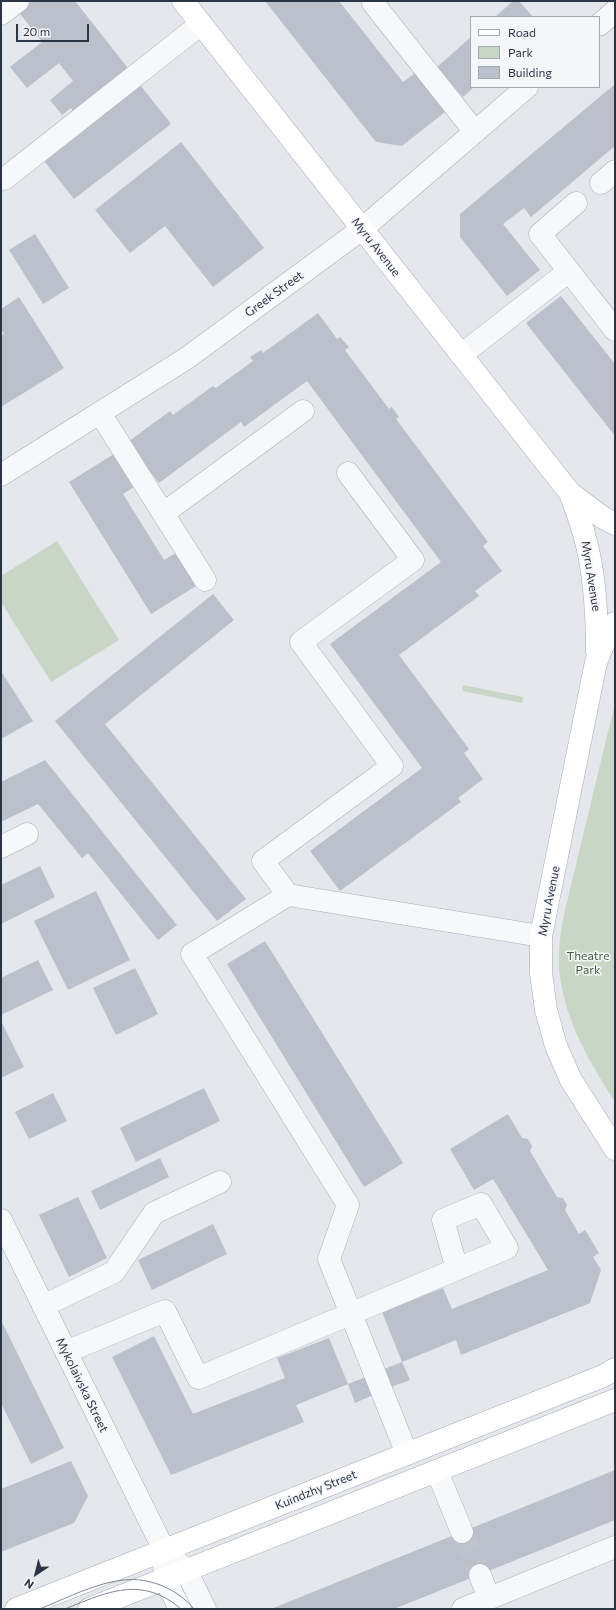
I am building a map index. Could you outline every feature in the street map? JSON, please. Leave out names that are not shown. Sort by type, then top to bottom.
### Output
[{"type":"main road","name":"Myru Avenue","points":[[183,1],[570,493],[602,517],[615,524]]},
{"type":"main road","name":"Myru Avenue","points":[[570,493],[584,534],[593,576],[598,619],[596,662],[541,936],[541,973],[545,1003],[556,1046],[571,1080],[615,1150]]},
{"type":"main road","name":"Myru Avenue","points":[[596,662],[607,636],[615,623]]},
{"type":"main road","name":"Kuindzhy Street","points":[[16,1609],[603,1376],[615,1369]]},
{"type":"main road","points":[[89,1609],[615,1400]]},
{"type":"street","points":[[1,14],[18,1]]},
{"type":"street","points":[[373,3],[475,132]]},
{"type":"street","points":[[4,179],[201,24]]},
{"type":"street","name":"Greek Street","points":[[1,475],[187,358],[362,229],[526,88]]},
{"type":"street","points":[[576,203],[540,234],[615,330]]},
{"type":"street","points":[[461,355],[569,271]]},
{"type":"street","points":[[164,513],[303,411]]},
{"type":"street","points":[[100,413],[206,580]]},
{"type":"street","points":[[288,895],[263,861],[392,766],[301,642],[413,560],[348,473]]},
{"type":"street","points":[[1,847],[27,834]]},
{"type":"street","points":[[407,1454],[329,1259],[348,1205],[192,954],[288,895],[541,936]]},
{"type":"street","points":[[43,1306],[114,1272],[154,1213],[220,1182]]},
{"type":"street","name":"Mykolaivska Street","points":[[1,1220],[164,1550],[186,1570],[205,1609]]},
{"type":"street","points":[[66,1352],[165,1311],[198,1378],[457,1269]]},
{"type":"street","points":[[437,1471],[462,1532]]},
{"type":"street","points":[[463,1609],[615,1548]]},
{"type":"street","name":"Mykolaivska Street","points":[[164,1550],[165,1579],[180,1609]]},
{"type":"street","points":[[480,1575],[489,1598]]},
{"type":"green space","points":[[57,541],[119,640],[51,682],[1,602],[1,576]]},
{"type":"green space","points":[[463,685],[523,697],[522,703],[462,691]]},
{"type":"green space","name":"Theatre Park","points":[[615,703],[615,1102],[587,1055],[572,1022],[561,986],[559,961],[560,939],[565,910]]},
{"type":"building","points":[[30,1],[75,1],[131,72],[76,116],[71,108],[62,115],[50,100],[73,81],[59,63],[27,88],[10,67],[42,42],[18,11]]},
{"type":"building","points":[[265,1],[339,1],[403,82],[415,73],[445,112],[402,146],[376,142]]},
{"type":"building","points":[[513,1],[519,1],[532,16],[496,16]]},
{"type":"building","points":[[470,38],[470,88],[473,88],[463,97],[437,67]]},
{"type":"building","points":[[137,81],[171,124],[74,199],[41,157]]},
{"type":"building","points":[[615,84],[615,146],[531,217],[524,208],[503,224],[540,270],[507,296],[460,237],[460,214]]},
{"type":"building","points":[[181,142],[264,248],[213,287],[165,226],[130,253],[95,210]]},
{"type":"building","points":[[35,234],[69,288],[43,304],[9,250]]},
{"type":"building","points":[[561,296],[615,364],[615,436],[526,323]]},
{"type":"building","points":[[19,297],[64,368],[1,407],[1,336],[4,334],[1,329],[1,309]]},
{"type":"building","points":[[318,313],[337,339],[340,337],[349,347],[345,350],[389,409],[392,407],[399,417],[396,419],[488,542],[483,546],[502,571],[475,591],[479,596],[399,655],[469,749],[464,753],[483,779],[458,798],[461,802],[340,891],[310,851],[422,768],[330,644],[441,562],[307,381],[244,427],[241,422],[159,483],[128,442],[170,411],[173,415],[213,386],[216,388],[253,361],[250,357],[261,350],[263,353]]},
{"type":"building","points":[[114,454],[134,487],[123,494],[164,560],[176,553],[196,586],[151,614],[69,482]]},
{"type":"building","points":[[213,594],[234,620],[105,724],[246,899],[217,921],[55,721]]},
{"type":"building","points":[[1,671],[33,721],[1,739]]},
{"type":"building","points":[[45,760],[177,925],[158,940],[88,853],[82,858],[38,804],[1,822],[1,782]]},
{"type":"building","points":[[40,866],[55,897],[1,924],[1,885]]},
{"type":"building","points":[[96,891],[130,960],[68,990],[34,921]]},
{"type":"building","points":[[265,941],[403,1163],[364,1187],[227,964]]},
{"type":"building","points":[[38,960],[53,990],[1,1015],[1,978]]},
{"type":"building","points":[[135,968],[158,1014],[116,1035],[93,988]]},
{"type":"building","points":[[1,1021],[24,1067],[1,1078]]},
{"type":"building","points":[[204,1088],[220,1121],[136,1162],[120,1128]]},
{"type":"building","points":[[53,1093],[67,1121],[29,1139],[15,1112]]},
{"type":"building","points":[[508,1114],[522,1138],[528,1139],[532,1146],[530,1151],[557,1197],[563,1198],[567,1205],[565,1210],[579,1234],[585,1230],[599,1253],[593,1257],[601,1270],[590,1303],[461,1355],[456,1340],[402,1362],[382,1312],[443,1288],[452,1309],[548,1270],[493,1179],[474,1190],[450,1149]]},
{"type":"building","points":[[160,1158],[169,1177],[100,1210],[91,1191]]},
{"type":"building","points":[[78,1197],[107,1258],[69,1277],[39,1215]]},
{"type":"building","points":[[213,1224],[227,1254],[152,1290],[138,1260]]},
{"type":"building","points":[[1,1320],[64,1448],[31,1464],[1,1403]]},
{"type":"building","points":[[154,1336],[193,1414],[285,1378],[277,1358],[329,1338],[348,1384],[296,1405],[304,1422],[171,1475],[112,1357]]},
{"type":"building","points":[[402,1362],[410,1380],[391,1387],[384,1369]]},
{"type":"building","points":[[366,1377],[373,1395],[355,1403],[348,1384]]},
{"type":"building","points":[[71,1461],[88,1496],[74,1523],[1,1552],[1,1489]]},
{"type":"building","points":[[615,1470],[615,1520],[394,1609],[271,1609]]},
{"type":"tunnel","points":[[462,1532],[480,1575]]},
{"type":"tram line","points":[[40,1609],[103,1584],[124,1580],[143,1580],[162,1586],[180,1596],[194,1609]]},
{"type":"tram line","points":[[65,1609],[95,1597],[124,1590],[152,1592],[167,1599],[181,1609]]}]
